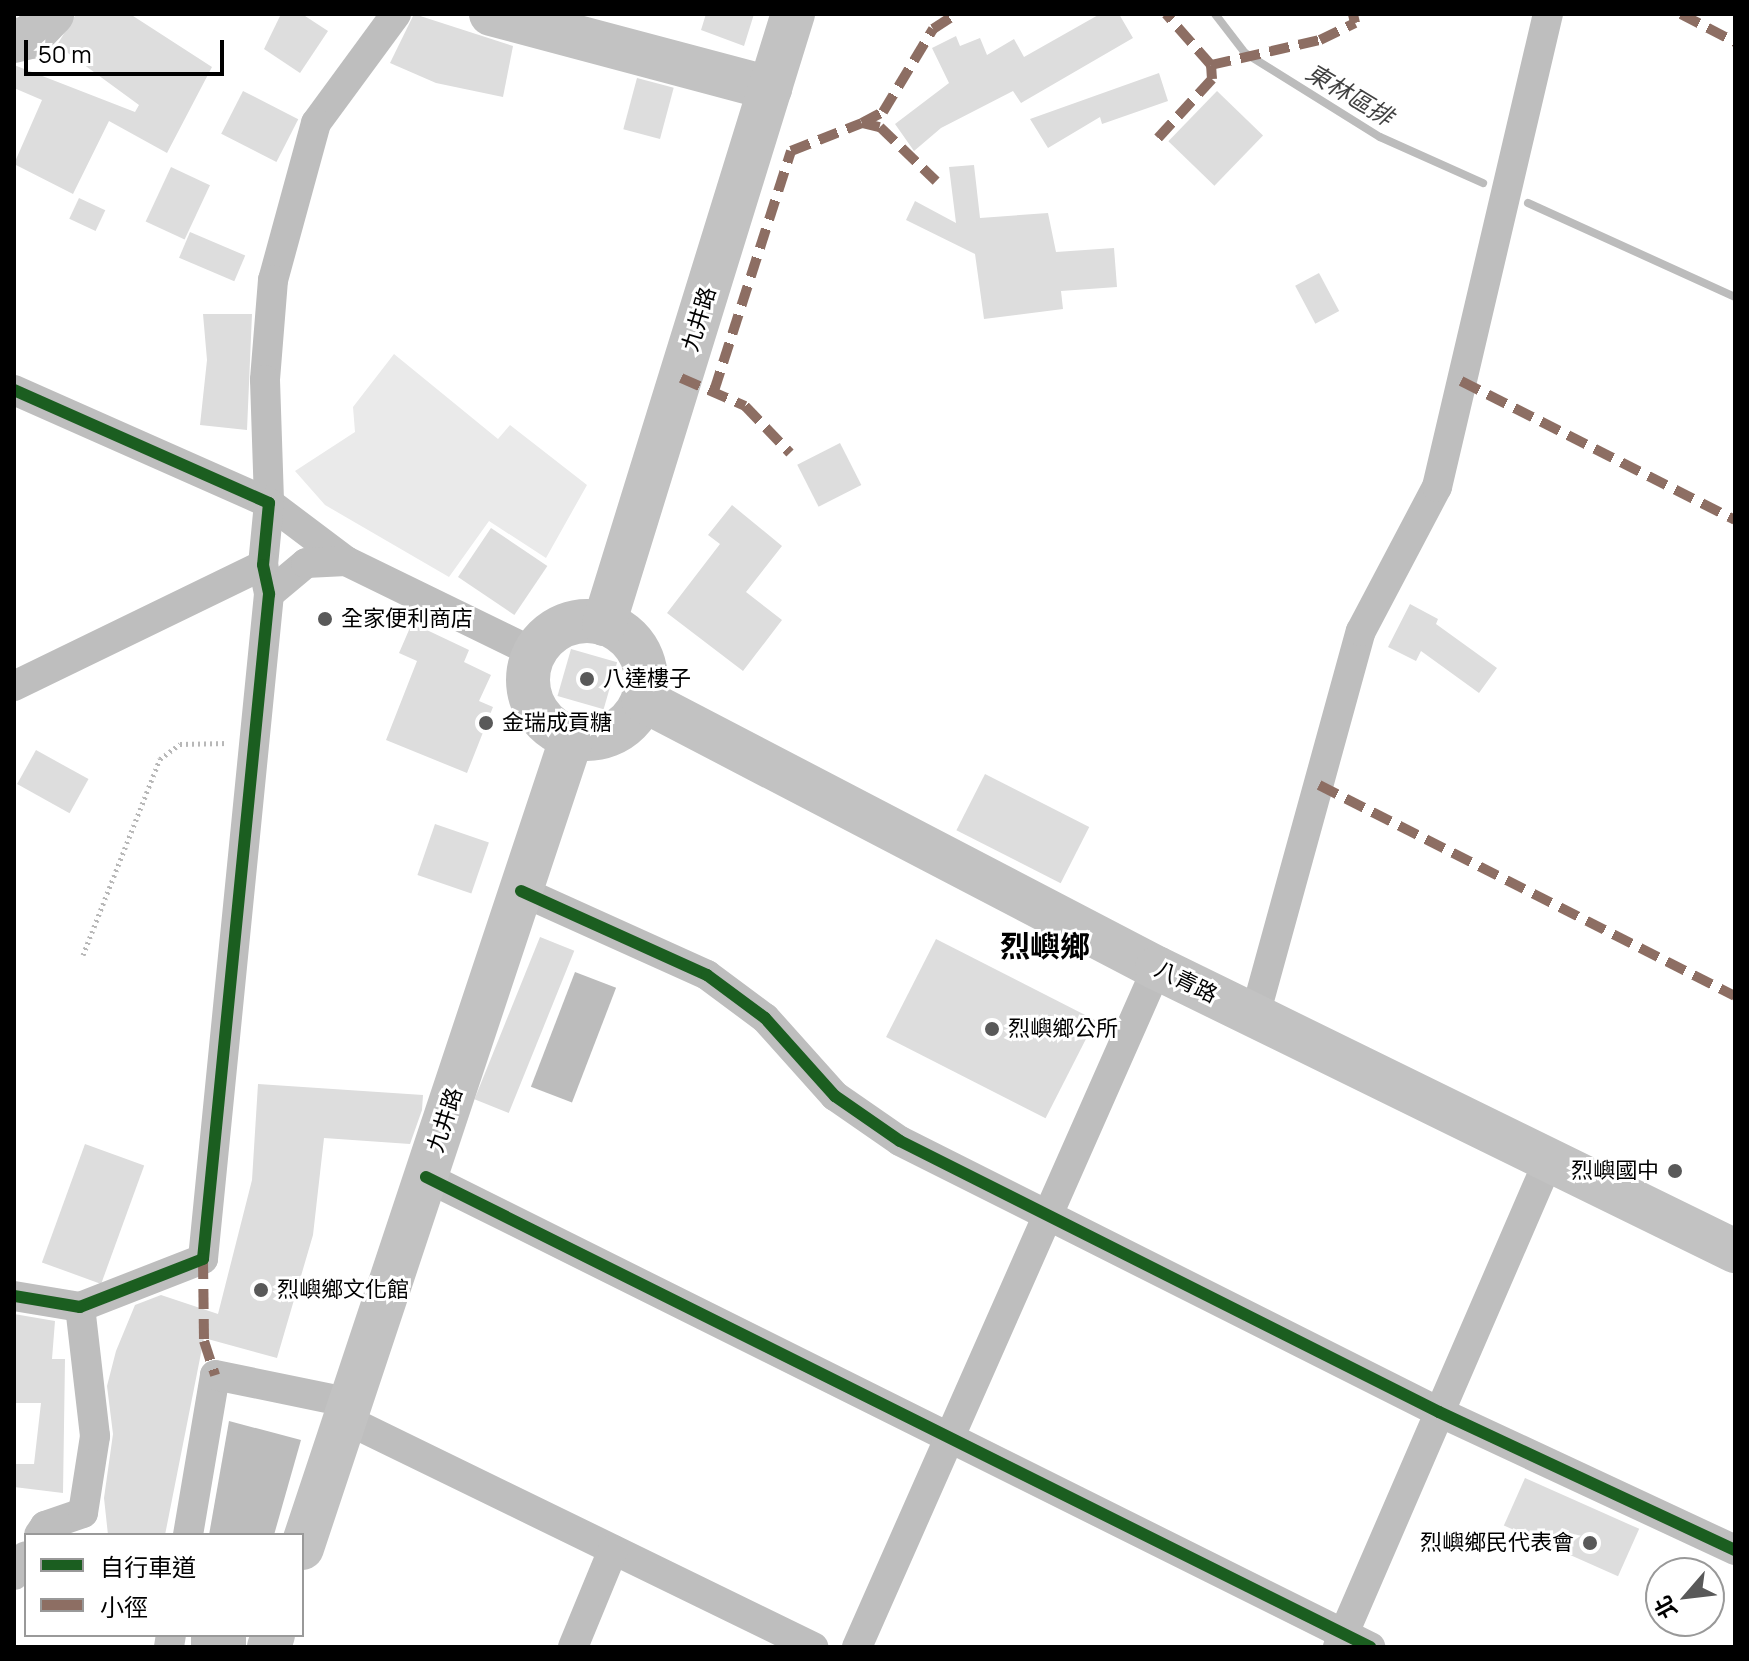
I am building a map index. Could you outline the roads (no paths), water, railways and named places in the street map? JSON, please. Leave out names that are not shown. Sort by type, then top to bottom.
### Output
[{"type":"main road","points":[[14,41],[30,37],[52,14]]},
{"type":"main road","points":[[491,14],[552,22],[770,88]]},
{"type":"main road","name":"九井路","points":[[604,624],[793,14]]},
{"type":"main road","points":[[604,624],[622,632],[643,663],[643,700],[635,716],[607,736],[572,737],[549,724],[533,704],[529,670],[535,653],[557,629],[604,624]]},
{"type":"main road","name":"八青路","points":[[643,700],[1157,968],[1550,1157],[1735,1251]]},
{"type":"main road","name":"九井路","points":[[304,1542],[572,737]]},
{"type":"street","points":[[14,1296],[80,1307],[203,1259],[254,742],[266,580],[269,503],[265,380],[273,280],[316,123],[396,14]]},
{"type":"street","points":[[1255,1015],[1361,631],[1437,487],[1548,14]]},
{"type":"street","points":[[14,390],[269,503],[346,561],[535,653]]},
{"type":"street","points":[[14,686],[306,563],[346,561]]},
{"type":"street","points":[[521,891],[707,975],[765,1018],[863,1119],[1047,1217],[1439,1412],[1735,1550]]},
{"type":"street","points":[[857,1647],[1157,968]]},
{"type":"street","points":[[426,1177],[951,1435],[1350,1643],[1439,1412],[1550,1157]]},
{"type":"street","points":[[40,1533],[45,1526],[83,1513],[95,1436],[80,1307]]},
{"type":"street","points":[[188,1533],[215,1375],[348,1411],[613,1550],[813,1647]]},
{"type":"street","points":[[573,1647],[613,1550]]},
{"type":"waterway","name":"東林區排","points":[[1215,14],[1245,53],[1380,137],[1483,183]]},
{"type":"waterway","name":"東林區排","points":[[1528,203],[1735,297]]},
{"type":"place","name":"全家便利商店","points":[[325,619]]},
{"type":"place","name":"八達樓子","points":[[587,679]]},
{"type":"place","name":"金瑞成貢糖","points":[[486,723]]},
{"type":"place","name":"烈嶼鄉公所","points":[[992,1029]]},
{"type":"place","name":"烈嶼國中","points":[[1675,1171]]},
{"type":"place","name":"烈嶼鄉文化館","points":[[261,1290]]},
{"type":"place","name":"烈嶼鄉民代表會","points":[[1590,1543]]},
{"type":"district","name":"烈嶼鄉","points":[[1045,946]]}]
